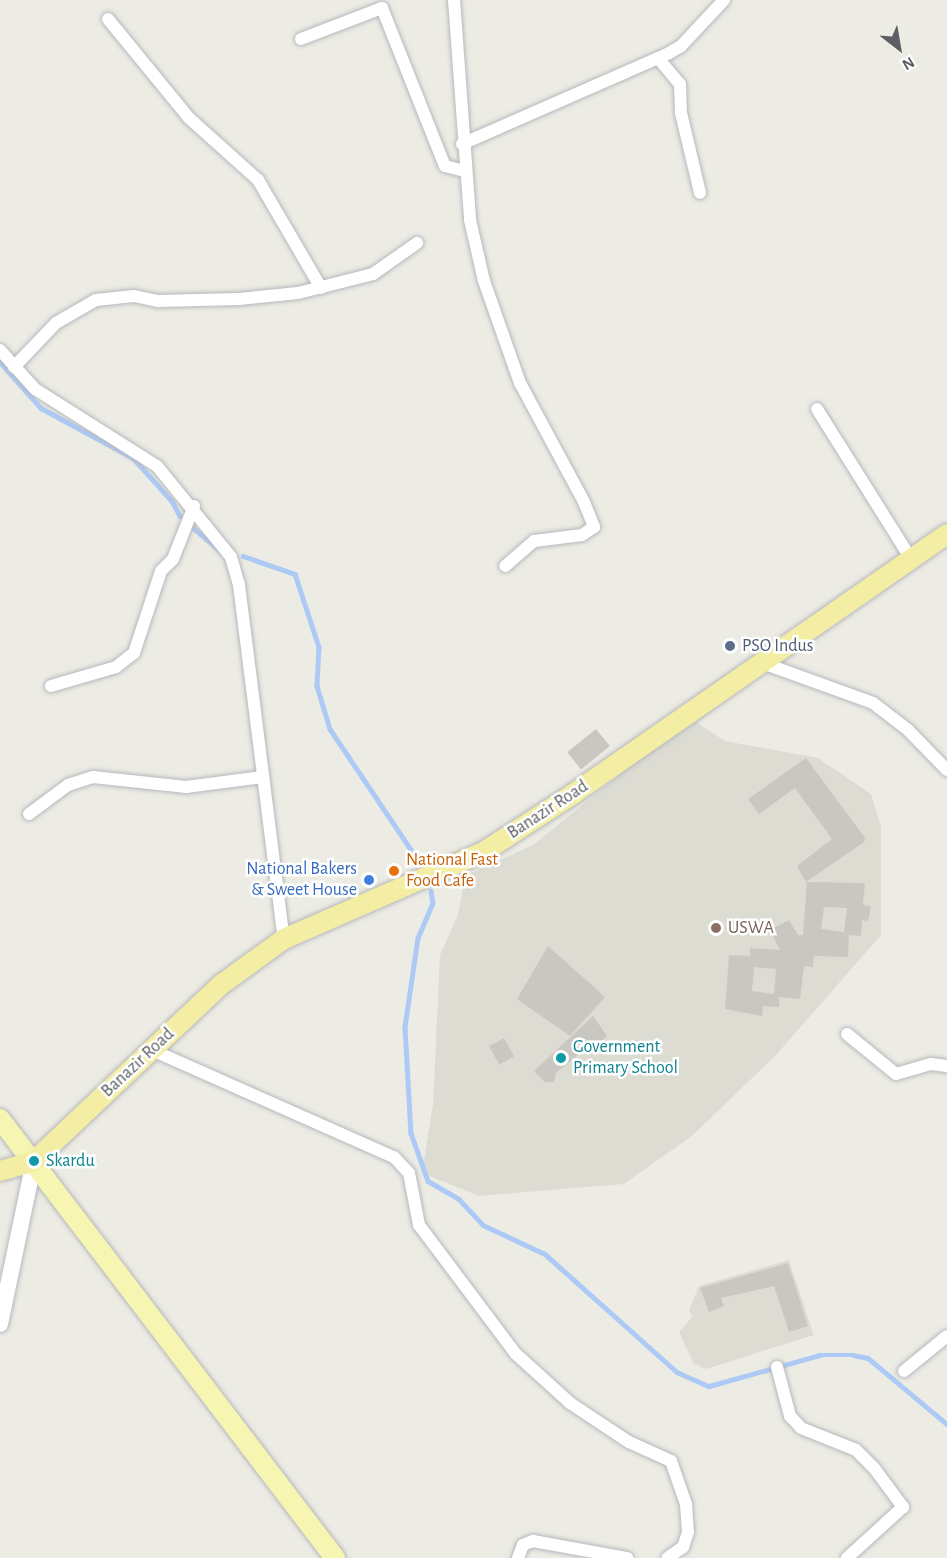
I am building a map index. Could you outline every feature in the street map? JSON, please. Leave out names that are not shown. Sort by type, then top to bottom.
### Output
[{"type":"highway","name":"Banazir Road","points":[[34,1161],[222,984],[284,939],[485,850],[573,794],[947,534]]},
{"type":"highway","points":[[0,1171],[34,1161]]},
{"type":"main road","points":[[0,1119],[335,1558]]},
{"type":"main road","points":[[0,1323],[34,1161]]},
{"type":"street","points":[[454,0],[462,73],[462,144],[470,220],[499,327],[520,383],[584,502],[594,527],[582,535],[534,541],[505,566]]},
{"type":"street","points":[[462,144],[681,46],[724,0]]},
{"type":"street","points":[[301,39],[382,8],[445,166],[465,171]]},
{"type":"street","points":[[108,19],[189,118],[258,180],[321,288]]},
{"type":"street","points":[[658,58],[680,84],[681,113],[700,193]]},
{"type":"street","points":[[14,367],[56,323],[96,300],[134,296],[158,301],[239,299],[321,288],[373,274],[417,243]]},
{"type":"street","points":[[0,350],[14,367],[60,407],[98,433],[146,457],[194,506],[203,527],[223,545],[236,568],[284,939]]},
{"type":"street","points":[[817,409],[911,559]]},
{"type":"street","points":[[51,686],[116,667],[134,653],[161,572],[173,559],[194,506]]},
{"type":"street","points":[[760,662],[873,703],[908,730],[947,770]]},
{"type":"street","points":[[29,814],[68,785],[93,777],[186,787],[262,777]]},
{"type":"street","points":[[848,1034],[896,1074],[931,1064],[947,1066]]},
{"type":"street","points":[[152,1050],[394,1157],[409,1173],[419,1225],[455,1278],[516,1354],[570,1403],[629,1442],[671,1461],[683,1495],[688,1532],[683,1547],[667,1558]]},
{"type":"street","points":[[904,1371],[947,1336]]},
{"type":"street","points":[[777,1367],[790,1416],[801,1428],[856,1450],[874,1468],[903,1507],[847,1558]]},
{"type":"street","points":[[518,1558],[523,1545],[533,1541],[627,1558]]},
{"type":"shaded area","points":[[690,718],[725,741],[818,758],[871,794],[881,827],[881,935],[776,1055],[692,1136],[624,1184],[479,1196],[422,1173],[433,1104],[440,955],[458,915],[465,876],[533,845]]},
{"type":"shaded area","points":[[789,1260],[814,1335],[706,1369],[693,1363],[679,1332],[692,1317],[689,1310],[699,1286]]},
{"type":"building","points":[[596,729],[610,746],[581,769],[567,752]]},
{"type":"building","points":[[806,758],[865,838],[864,842],[806,882],[797,866],[832,839],[795,788],[759,814],[748,799]]},
{"type":"building","points":[[807,882],[865,883],[863,905],[871,906],[868,921],[862,920],[861,936],[849,935],[848,957],[814,956],[813,967],[804,966],[800,999],[779,997],[779,1007],[763,1006],[762,1016],[725,1009],[729,955],[750,956],[750,948],[780,950],[770,930],[789,920],[798,935],[803,935]],"holes":[[[824,907],[847,908],[844,932],[821,929]],[[754,967],[776,969],[774,994],[752,991]]]},
{"type":"building","points":[[548,946],[605,997],[570,1036],[517,999]]},
{"type":"building","name":"Government Primary School","points":[[593,1016],[607,1036],[603,1040],[596,1040],[556,1073],[554,1082],[545,1082],[534,1071]]},
{"type":"building","points":[[504,1038],[514,1056],[499,1065],[489,1046]]},
{"type":"building","points":[[788,1263],[808,1326],[789,1332],[774,1286],[721,1298],[724,1306],[709,1312],[700,1288]]},
{"type":"waterway","points":[[0,362],[41,408],[133,458],[172,501],[180,516]]},
{"type":"waterway","points":[[192,527],[222,552]]},
{"type":"waterway","points":[[243,556],[295,574],[319,647],[317,686],[330,729],[414,854],[426,864]]},
{"type":"waterway","points":[[431,891],[433,903],[418,938],[405,1027],[411,1133],[428,1181],[459,1199],[483,1225],[545,1254],[677,1372],[709,1386],[820,1355],[853,1355],[868,1358],[947,1424]]},
{"type":"place","name":"PSO Indus","points":[[730,646]]},
{"type":"place","name":"National Fast Food Cafe","points":[[394,871]]},
{"type":"place","name":"National Bakers & Sweet House","points":[[369,880]]},
{"type":"place","name":"USWA","points":[[716,928]]},
{"type":"place","name":"Government Primary School","points":[[561,1058]]},
{"type":"place","name":"Skardu","points":[[34,1161]]}]
